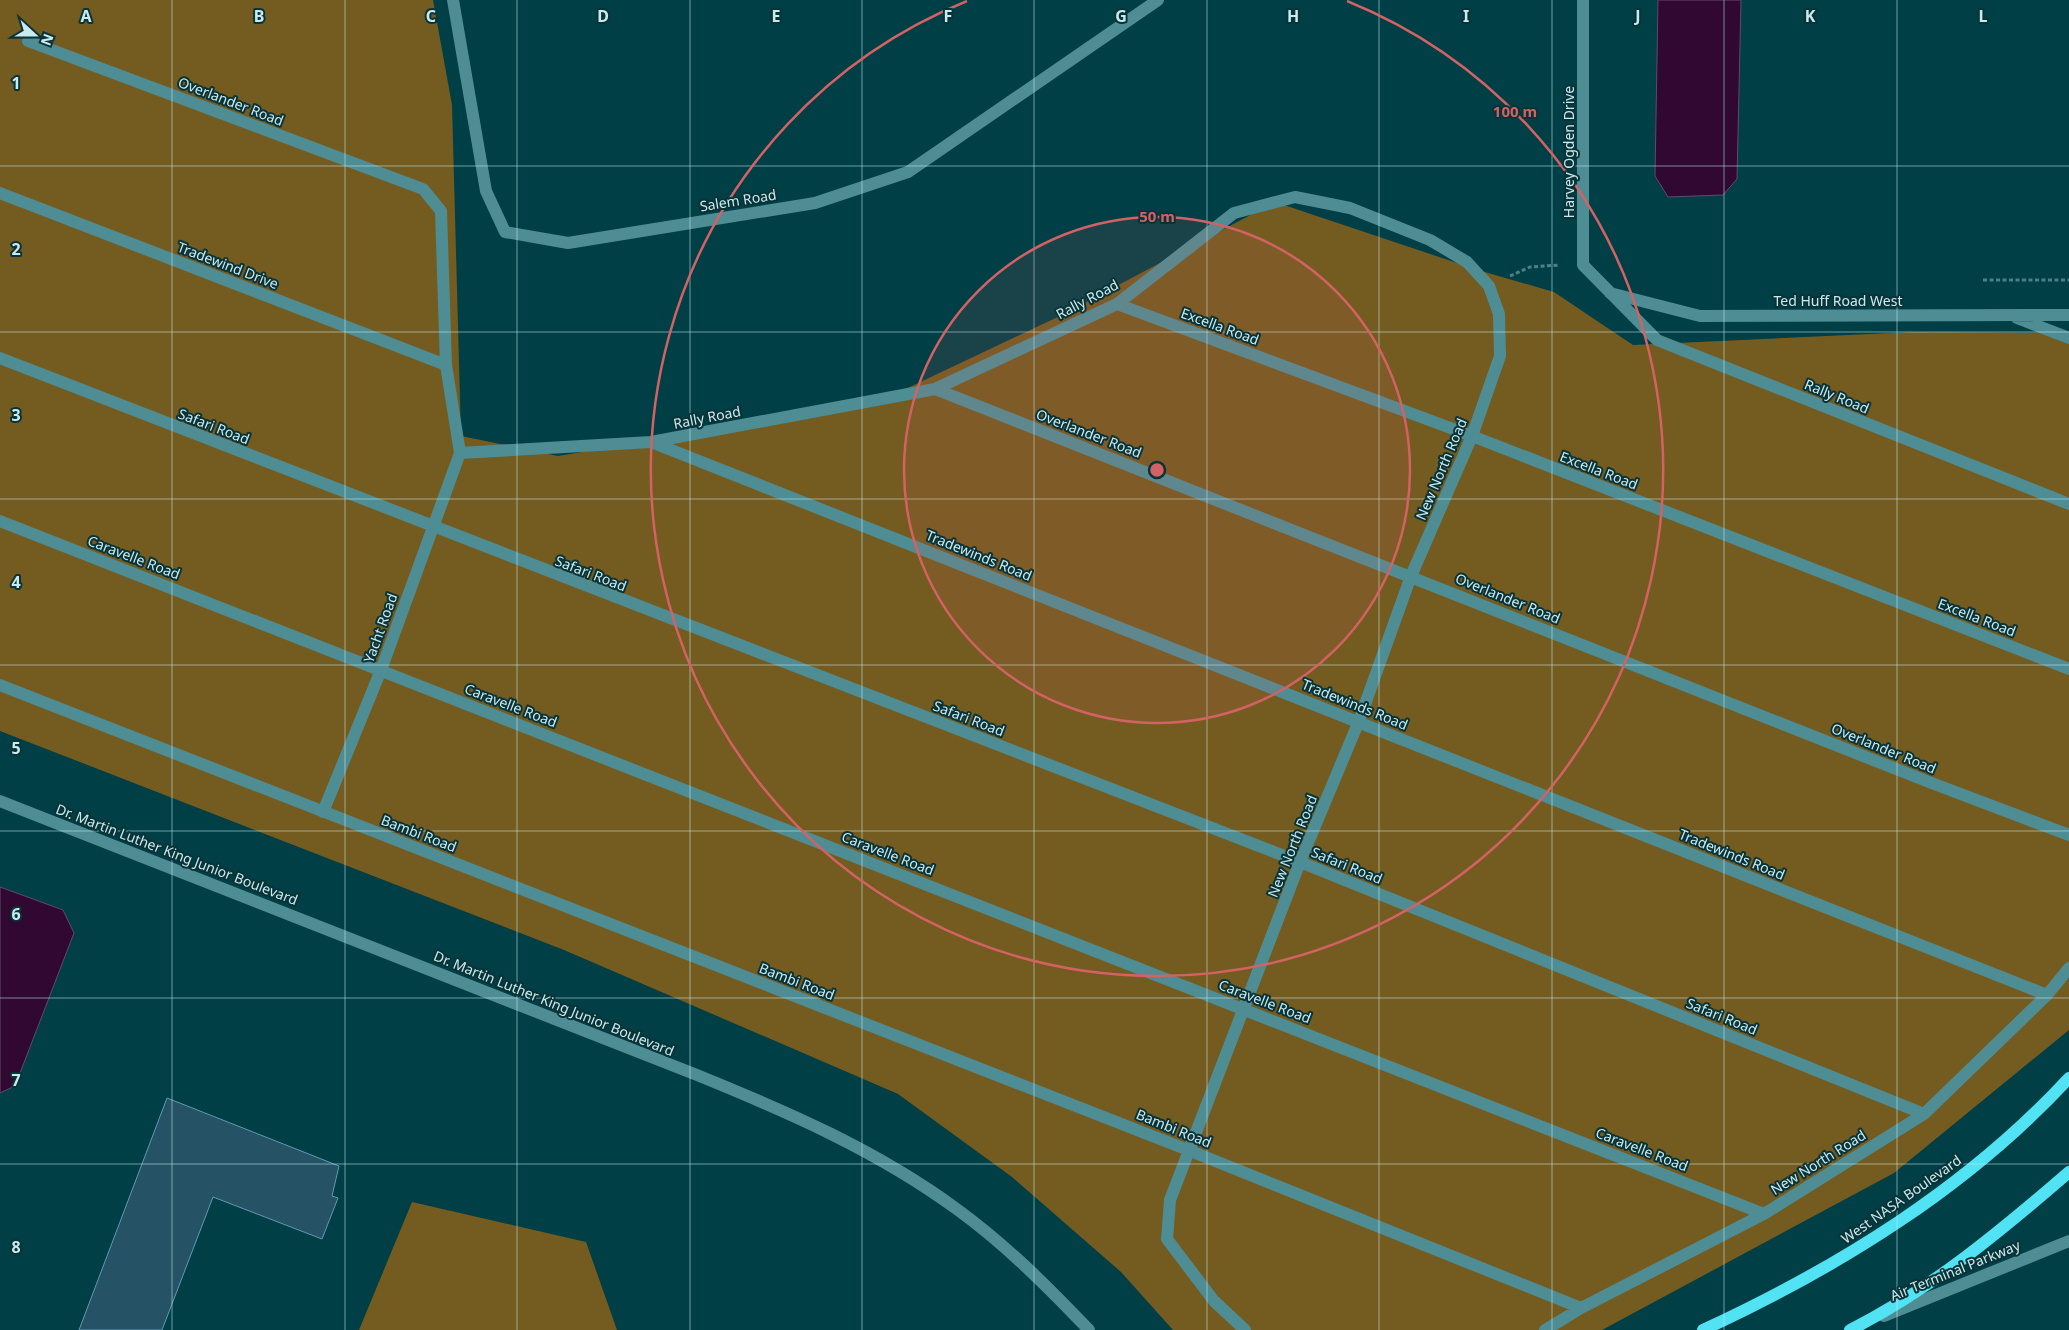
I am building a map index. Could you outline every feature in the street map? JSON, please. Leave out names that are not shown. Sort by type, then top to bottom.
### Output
[{"type":"main road","name":"West NASA Boulevard","points":[[1704,1330],[1794,1285],[1888,1230],[1935,1197],[1980,1161],[2069,1078]]},
{"type":"main road","points":[[1852,1329],[1910,1294],[1985,1242],[2069,1172]]},
{"type":"street","name":"Salem Road","points":[[453,0],[486,191],[505,232],[568,242],[815,203],[908,172],[1158,0]]},
{"type":"street","name":"Harvey Ogden Drive","points":[[1583,0],[1583,265]]},
{"type":"street","name":"Overlander Road","points":[[28,41],[423,189],[441,211],[446,365]]},
{"type":"street","name":"Tradewind Drive","points":[[0,193],[446,365]]},
{"type":"street","name":"Rally Road","points":[[460,453],[651,442],[935,389],[1117,304],[1234,213],[1295,197],[1350,208],[1430,240],[1467,262],[1488,286],[1499,314],[1500,356]]},
{"type":"street","points":[[1583,265],[1610,293]]},
{"type":"street","name":"Rally Road","points":[[1610,293],[1657,340],[2069,504]]},
{"type":"street","name":"Ted Huff Road West","points":[[1610,293],[1700,316],[2069,315]]},
{"type":"street","name":"Excella Road","points":[[1117,304],[1472,436],[2069,668]]},
{"type":"street","points":[[2007,314],[2069,338]]},
{"type":"street","name":"New North Road","points":[[1245,1330],[1214,1301],[1167,1239],[1170,1200],[1188,1150],[1245,1010],[1300,862],[1359,721],[1412,576],[1472,436],[1500,356]]},
{"type":"street","name":"Safari Road","points":[[0,358],[431,527],[1300,862],[1924,1114]]},
{"type":"street","points":[[446,365],[460,453]]},
{"type":"street","name":"Overlander Road","points":[[935,389],[2069,835]]},
{"type":"street","name":"Tradewinds Road","points":[[651,442],[2048,995]]},
{"type":"street","name":"Yacht Road","points":[[323,812],[381,670],[431,527],[460,453]]},
{"type":"street","name":"Caravelle Road","points":[[0,520],[1764,1214]]},
{"type":"street","name":"Bambi Road","points":[[0,684],[1188,1150],[1581,1308]]},
{"type":"street","name":"Dr. Martin Luther King Junior Boulevard","points":[[0,801],[453,978],[798,1118],[887,1163],[958,1210],[994,1238],[1089,1330]]},
{"type":"street","name":"New North Road","points":[[1545,1330],[1581,1308],[1764,1214],[1924,1114],[2048,995],[2069,968]]},
{"type":"street","name":"Air Terminal Parkway","points":[[1852,1329],[2069,1241]]},
{"type":"path","points":[[1488,286],[1530,267],[1583,265]]},
{"type":"path","points":[[1983,280],[2069,280]]},
{"type":"shaded area","points":[[0,0],[433,0],[452,105],[461,436],[558,456],[874,404],[1060,316],[1275,202],[1478,270],[1554,292],[1633,345],[1913,332],[2069,333],[2069,1030],[1894,1173],[1602,1330],[1173,1330],[1121,1272],[1012,1177],[898,1094],[564,950],[0,731]]},
{"type":"shaded area","points":[[1658,0],[1741,0],[1737,179],[1723,195],[1668,197],[1655,176]]},
{"type":"shaded area","points":[[0,887],[63,910],[74,933],[15,1086],[0,1093]]},
{"type":"shaded area","points":[[412,1202],[586,1242],[617,1330],[359,1330]]},
{"type":"building","points":[[167,1098],[339,1166],[332,1196],[338,1198],[322,1239],[213,1197],[162,1330],[79,1330]]}]
